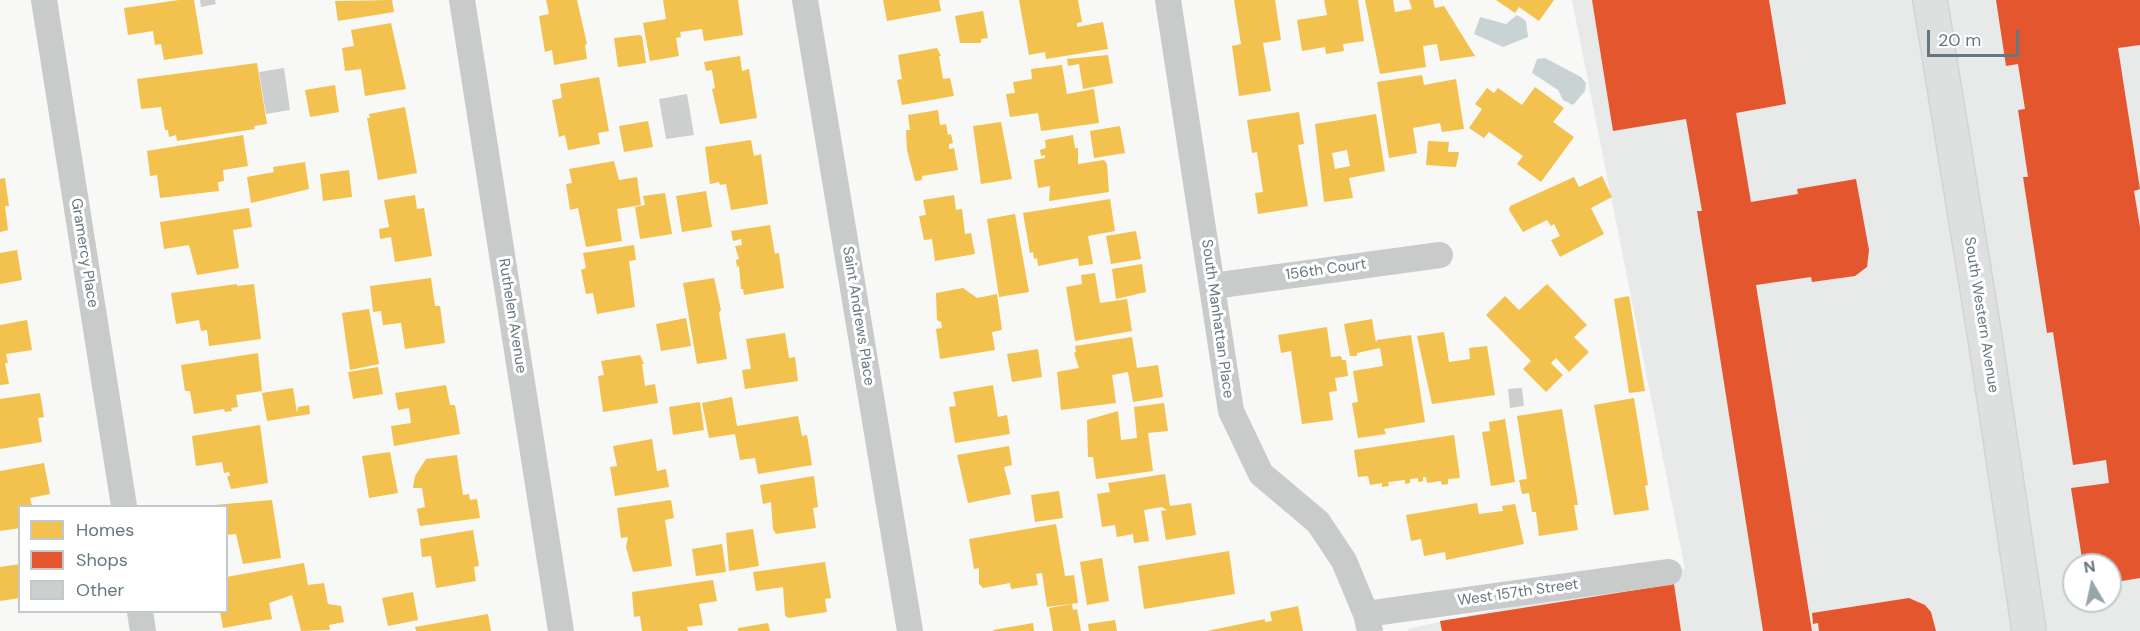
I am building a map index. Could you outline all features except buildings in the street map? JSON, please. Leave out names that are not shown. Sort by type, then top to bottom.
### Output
[{"type":"main road","name":"South Western Avenue","points":[[1930,0],[2029,631]]},
{"type":"street","name":"Gramercy Place","points":[[44,0],[124,505]]},
{"type":"street","name":"Ruthelen Avenue","points":[[462,0],[561,631]]},
{"type":"street","name":"Saint Andrews Place","points":[[806,0],[910,631]]},
{"type":"street","name":"South Manhattan Place","points":[[1168,0],[1231,411],[1261,474],[1318,522],[1344,561],[1368,623]]},
{"type":"street","name":"156th Court","points":[[1213,286],[1440,255]]},
{"type":"street","name":"West 157th Street","points":[[1368,623],[1669,572]]},
{"type":"street","points":[[140,613],[143,631]]},
{"type":"shaded area","points":[[1572,0],[2140,0],[2140,631],[1408,631],[1407,629],[1685,569]]},
{"type":"shaded area","points":[[1517,15],[1526,21],[1528,37],[1503,47],[1474,34],[1480,17],[1506,24]]},
{"type":"shaded area","points":[[1545,58],[1581,77],[1586,83],[1585,91],[1573,105],[1563,100],[1558,90],[1532,73],[1537,59]]}]
